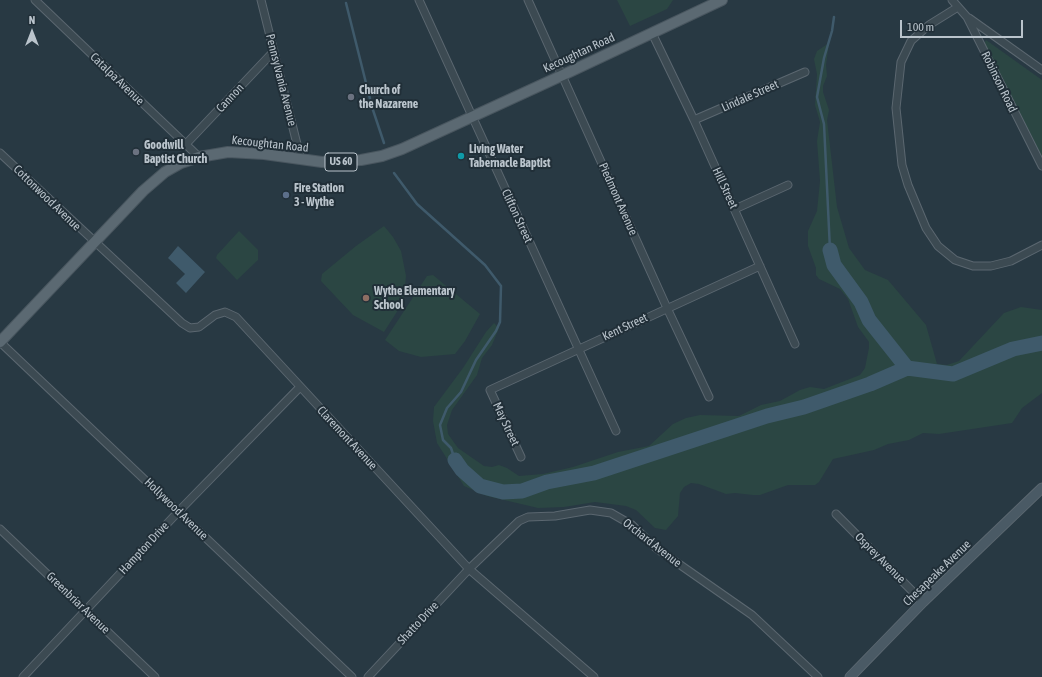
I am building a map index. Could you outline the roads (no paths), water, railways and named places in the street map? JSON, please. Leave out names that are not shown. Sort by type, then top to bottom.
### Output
[{"type":"main road","name":"Kecoughtan Road","points":[[0,342],[143,191],[165,172],[181,164],[199,157],[228,152],[244,152],[301,160],[340,162],[382,156],[402,149],[722,0]]},
{"type":"main road","name":"Chesapeake Avenue","points":[[850,677],[923,602],[1042,488]]},
{"type":"street","name":"Catalpa Avenue","points":[[35,0],[199,157]]},
{"type":"street","name":"Pennsylvania Avenue","points":[[261,0],[301,160]]},
{"type":"street","name":"Clifton Street","points":[[419,0],[471,117],[616,431]]},
{"type":"street","name":"Piedmont Avenue","points":[[528,0],[667,308],[709,397]]},
{"type":"street","name":"Robinson Road","points":[[952,0],[967,17],[1042,166]]},
{"type":"street","points":[[958,7],[929,25],[911,41],[901,62],[896,108],[902,165],[908,185],[926,228],[938,246],[955,260],[973,266],[991,266],[1011,261],[1042,245]]},
{"type":"street","points":[[967,17],[1042,70]]},
{"type":"street","name":"Hill Street","points":[[652,33],[735,209],[795,344]]},
{"type":"street","name":"Cannon","points":[[186,144],[274,51]]},
{"type":"street","name":"Lindale Street","points":[[694,120],[805,72]]},
{"type":"street","name":"Cottonwood Avenue","points":[[0,153],[94,242]]},
{"type":"street","points":[[735,209],[788,185]]},
{"type":"street","name":"Claremont Avenue","points":[[94,242],[186,326],[199,327],[220,313],[233,315],[468,569],[594,677]]},
{"type":"street","name":"Kent Street","points":[[490,390],[760,266]]},
{"type":"street","name":"Hollywood Avenue","points":[[0,342],[352,677]]},
{"type":"street","name":"Hampton Drive","points":[[23,677],[178,512],[300,387]]},
{"type":"street","name":"May Street","points":[[490,390],[522,457]]},
{"type":"street","name":"Orchard Avenue","points":[[468,569],[510,529],[523,519],[590,510],[604,511],[626,520],[656,548],[752,615],[818,677]]},
{"type":"street","name":"Osprey Avenue","points":[[836,514],[923,602]]},
{"type":"street","name":"Greenbriar Avenue","points":[[0,529],[155,677]]},
{"type":"street","name":"Shatto Drive","points":[[368,677],[468,569]]},
{"type":"water","points":[[178,246],[205,272],[186,293],[176,283],[185,274],[168,258]]},
{"type":"waterway","points":[[346,3],[372,107],[384,143]]},
{"type":"waterway","points":[[830,250],[824,124],[817,97],[824,58],[832,31],[834,17]]},
{"type":"waterway","points":[[394,173],[417,204],[485,265],[501,286],[500,322],[496,331],[476,360],[461,392],[447,408],[440,425],[443,440],[451,448],[455,460]]},
{"type":"waterway","points":[[830,250],[834,265],[861,302],[869,320],[907,368]]},
{"type":"waterway","points":[[455,460],[462,470],[480,486],[503,492],[522,491],[547,482],[594,473],[767,416],[804,407],[870,384],[907,368],[953,374],[1013,349],[1042,343]]},
{"type":"place","name":"Church of the Nazarene","points":[[351,97]]},
{"type":"place","name":"Goodwill Baptist Church","points":[[136,152]]},
{"type":"place","name":"Living Water Tabernacle Baptist","points":[[461,156]]},
{"type":"place","name":"Fire Station 3 - Wythe","points":[[286,195]]},
{"type":"place","name":"Wythe Elementary School","points":[[366,298]]}]
